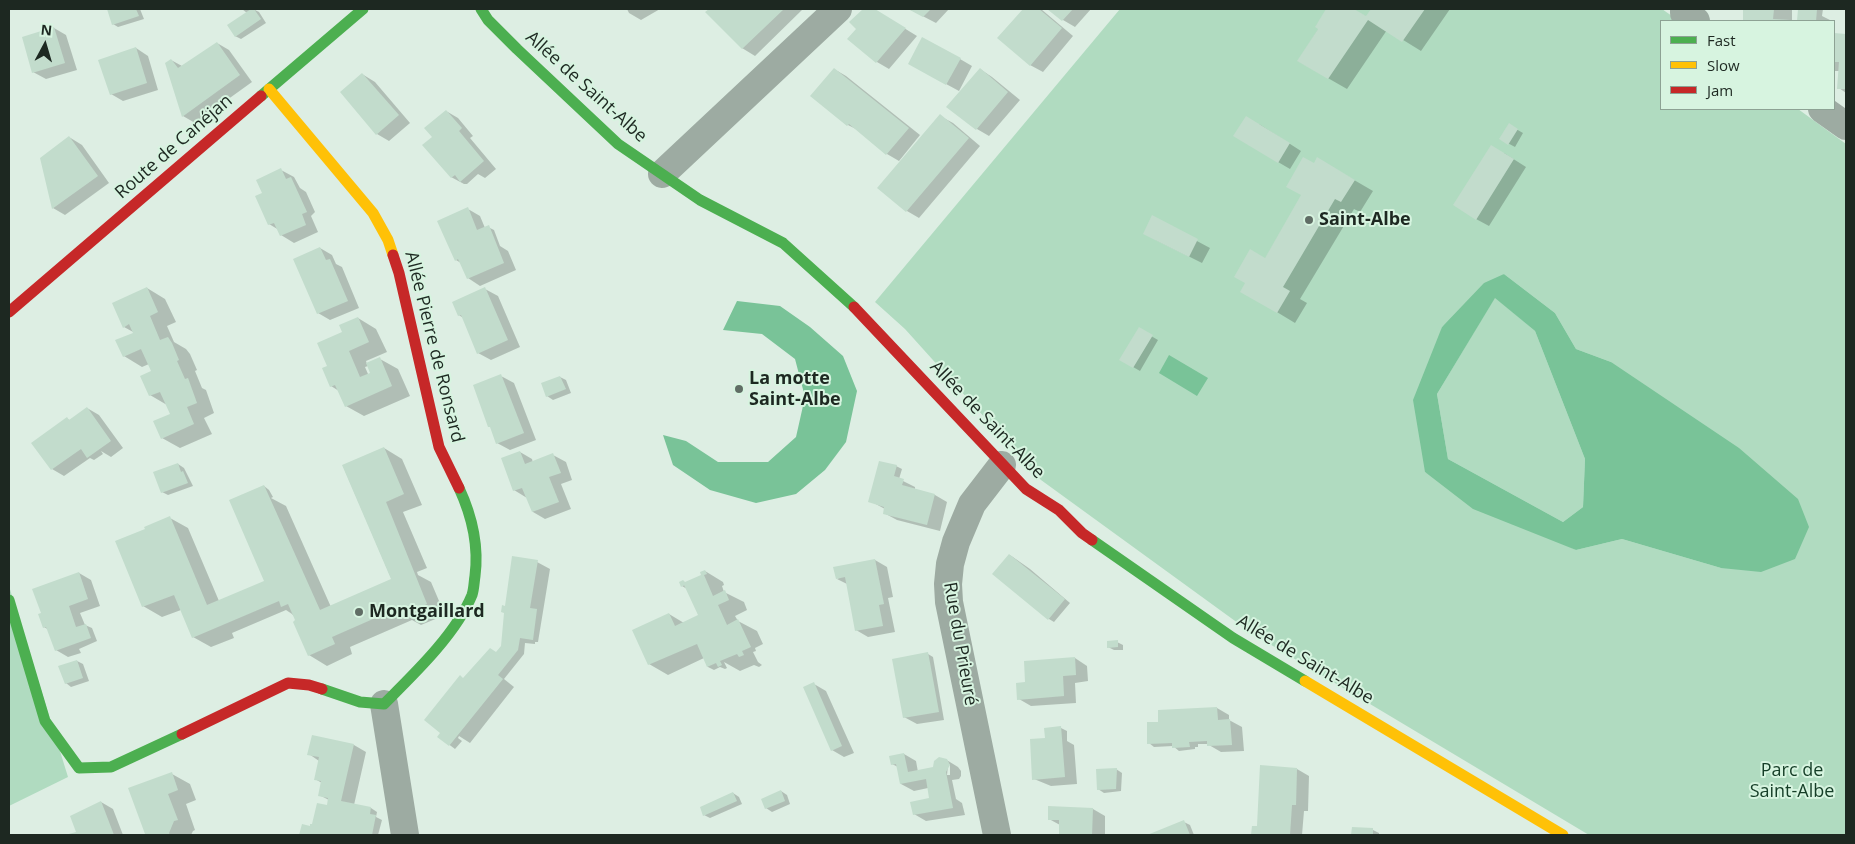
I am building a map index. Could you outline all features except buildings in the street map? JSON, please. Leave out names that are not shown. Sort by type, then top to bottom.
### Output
[{"type":"street","name":"Route de Canéjan","points":[[9,312],[362,9]]},
{"type":"street","name":"Allée de Saint-Albe","points":[[481,9],[488,20],[517,49],[618,144],[700,200],[783,243],[865,318],[1026,489],[1059,510],[1082,533],[1233,638],[1559,834]]},
{"type":"street","points":[[662,174],[838,9]]},
{"type":"street","points":[[1684,9],[1684,13],[1694,20]]},
{"type":"street","name":"Allée Pierre de Ronsard","points":[[269,90],[373,213],[388,240],[399,273],[439,447],[465,500],[475,533],[477,561],[473,593],[457,623],[408,680],[384,704]]},
{"type":"street","points":[[1823,110],[1846,126]]},
{"type":"street","name":"Rue du Prieuré","points":[[997,835],[949,602],[948,584],[950,564],[956,542],[972,504],[1002,465]]},
{"type":"street","points":[[9,600],[45,721],[79,768],[111,767],[288,683],[309,685],[360,702],[384,704],[405,835]]},
{"type":"green space","name":"Parc de Saint-Albe","points":[[1120,9],[1662,9],[1678,20],[1660,20],[1660,110],[1799,110],[1846,144],[1846,835],[1589,835],[1253,634],[1041,480],[905,329],[875,302]],"holes":[[[1504,274],[1555,313],[1576,349],[1611,362],[1721,568],[1622,539],[1576,550],[1425,472],[1442,327]]]},
{"type":"green space","points":[[1495,297],[1535,331],[1585,459],[1583,507],[1563,522],[1448,459],[1437,394]]},
{"type":"green space","points":[[9,586],[68,777],[9,806]]},
{"type":"shaded area","points":[[1504,274],[1555,313],[1576,349],[1611,362],[1739,448],[1798,499],[1809,527],[1795,559],[1761,572],[1721,568],[1622,539],[1576,550],[1473,509],[1425,472],[1413,400],[1442,327],[1484,283]],"holes":[[[1495,298],[1535,331],[1585,459],[1583,507],[1563,522],[1448,459],[1437,394]]]},
{"type":"shaded area","points":[[737,301],[780,306],[810,327],[843,356],[857,391],[846,442],[825,470],[796,494],[756,503],[710,490],[673,465],[663,435],[686,441],[718,462],[768,462],[796,437],[805,397],[795,359],[762,334],[723,330]]},
{"type":"shaded area","points":[[1169,355],[1208,378],[1197,396],[1159,373]]},
{"type":"traffic: fast","points":[[261,96],[363,9]]},
{"type":"traffic: fast","points":[[481,9],[488,20],[517,49],[618,144],[700,200],[783,243],[854,307]]},
{"type":"traffic: fast","points":[[322,689],[360,702],[384,704],[433,653],[456,624],[472,595],[476,564],[473,531],[468,509],[459,488]]},
{"type":"traffic: fast","points":[[1092,540],[1233,638],[1305,681]]},
{"type":"traffic: fast","points":[[9,600],[45,721],[79,768],[111,767],[182,734]]},
{"type":"traffic: slow","points":[[269,89],[373,213],[388,240],[393,255]]},
{"type":"traffic: slow","points":[[1305,681],[1563,835]]},
{"type":"traffic: jam","points":[[9,312],[261,96]]},
{"type":"traffic: jam","points":[[393,255],[399,273],[439,447],[459,488]]},
{"type":"traffic: jam","points":[[854,307],[1026,489],[1059,510],[1082,533],[1092,540]]},
{"type":"traffic: jam","points":[[182,734],[288,683],[309,685],[322,689]]},
{"type":"place","name":"Saint-Albe","points":[[1309,220]]},
{"type":"place","name":"La motte Saint-Albe","points":[[739,389]]},
{"type":"place","name":"Montgaillard","points":[[359,612]]}]
